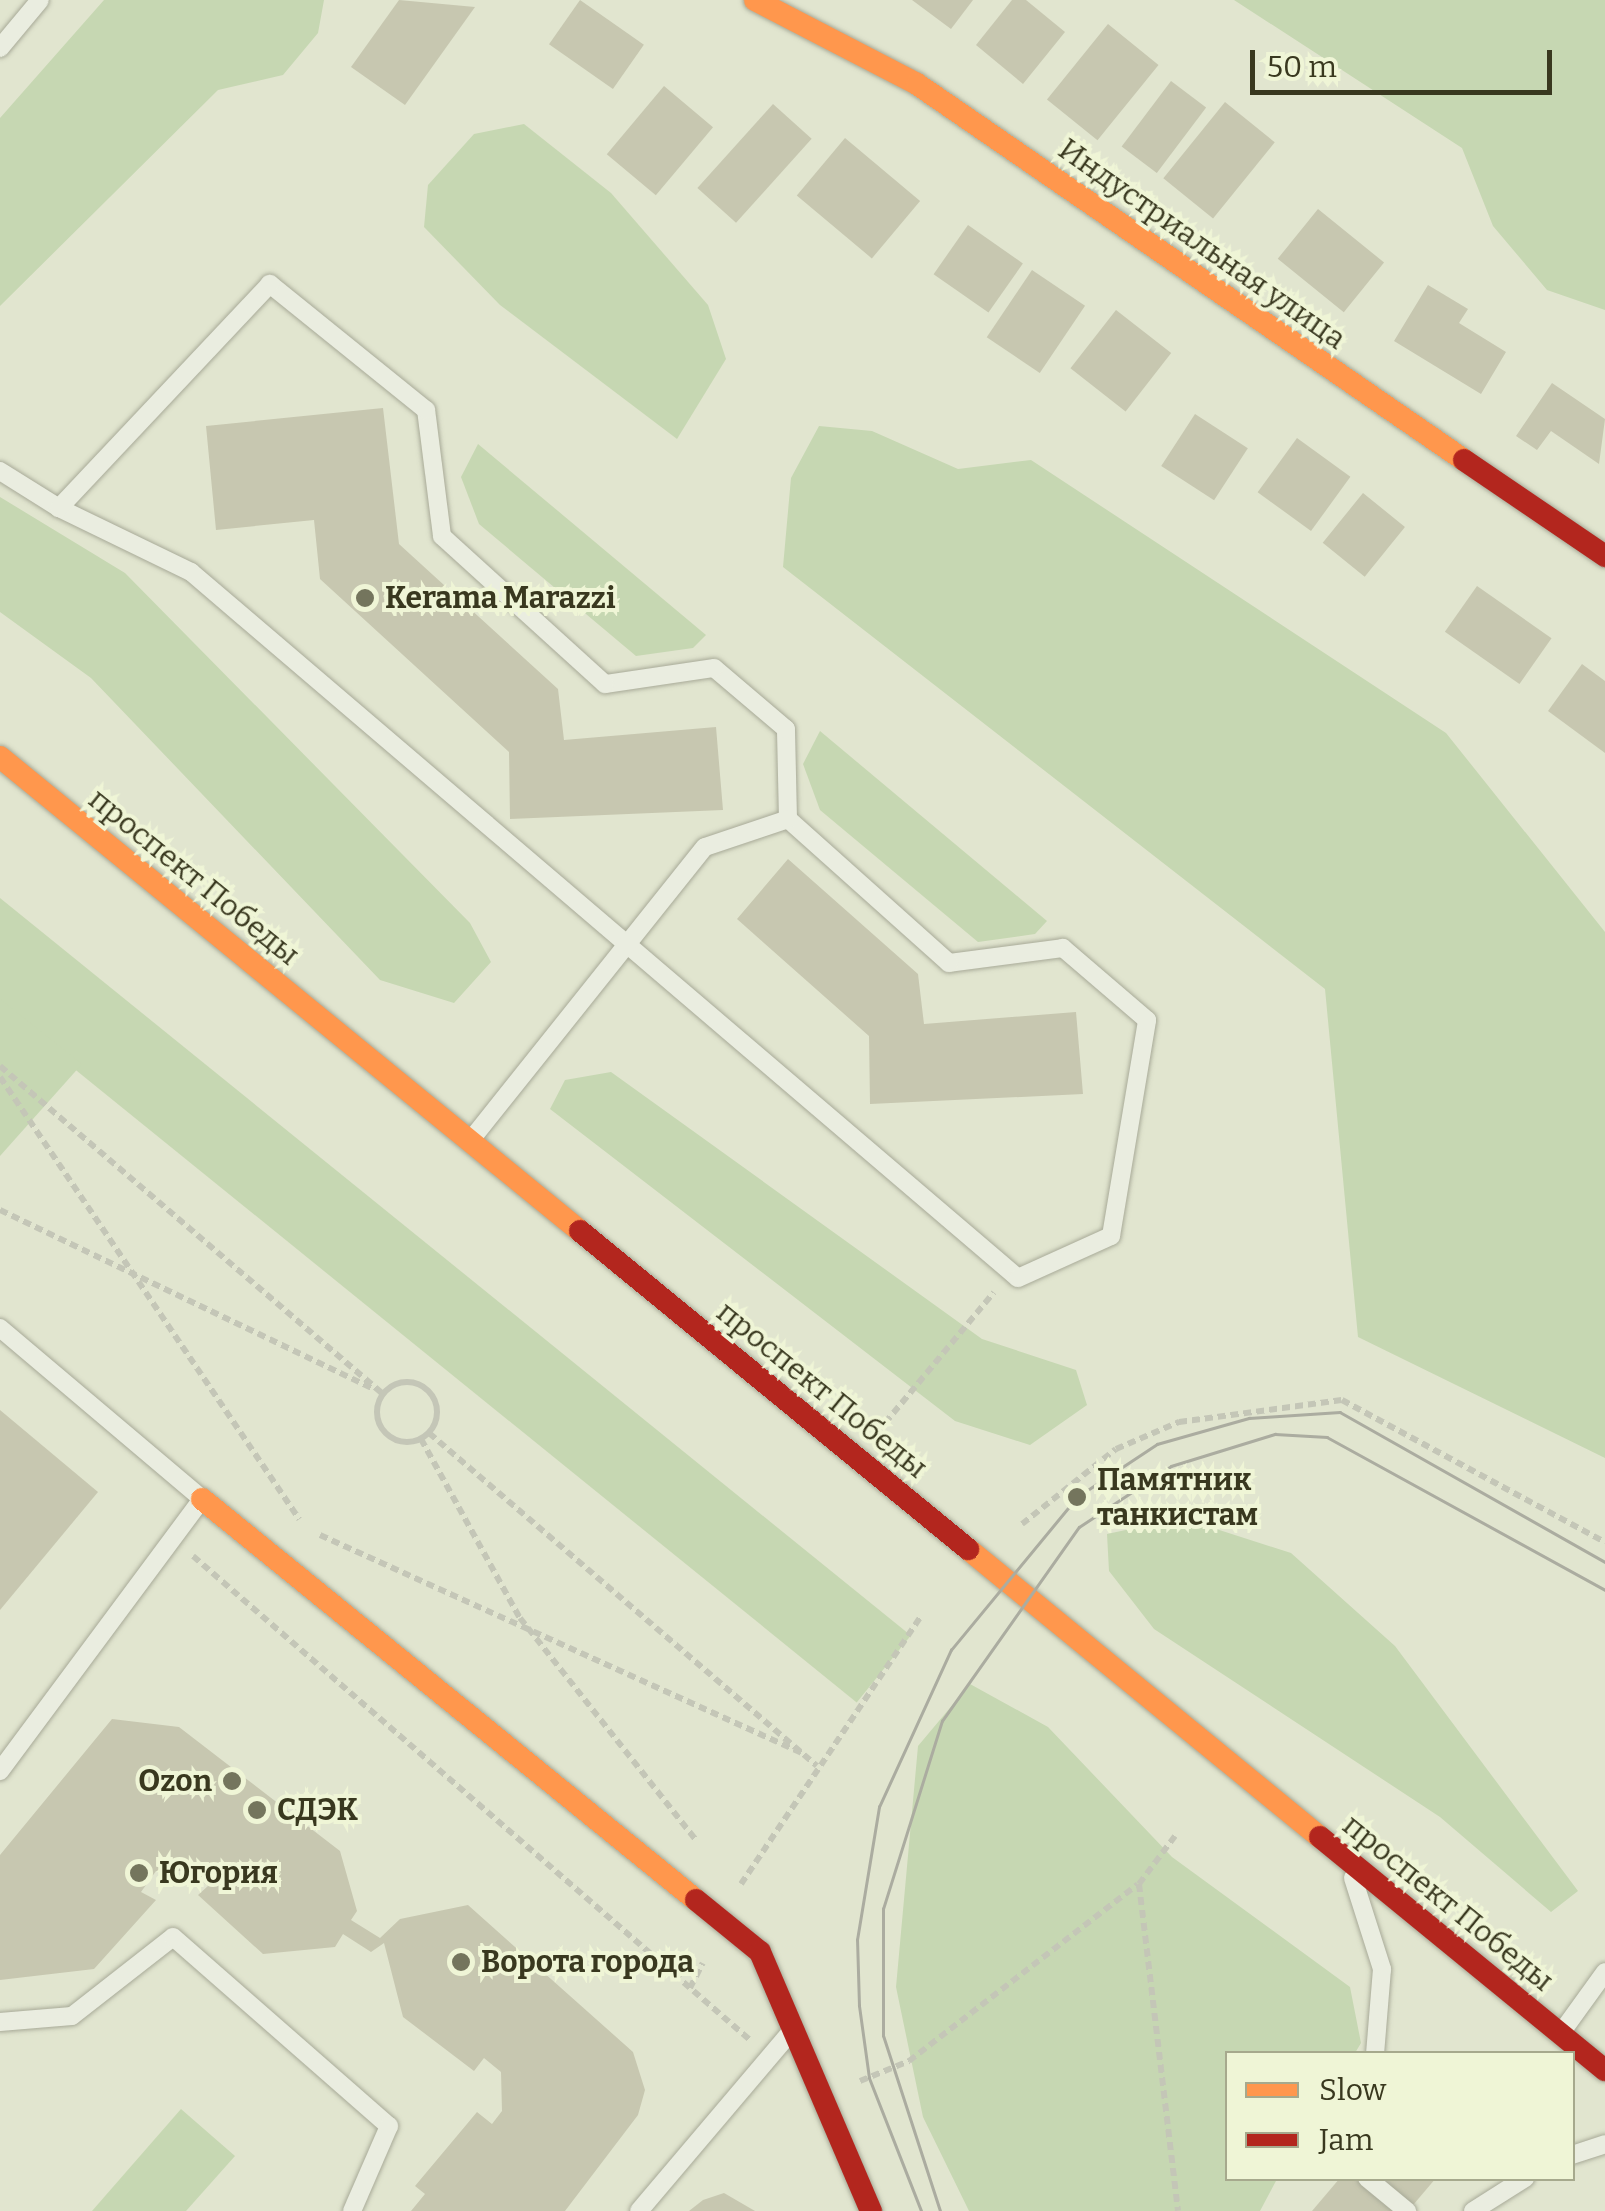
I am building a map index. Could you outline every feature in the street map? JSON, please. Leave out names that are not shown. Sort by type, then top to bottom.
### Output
[{"type":"main road","name":"Индустриальная улица","points":[[755,0],[917,84],[1605,556]]},
{"type":"main road","name":"проспект Победы","points":[[0,757],[1605,2070]]},
{"type":"main road","points":[[202,1499],[760,1952],[798,2026],[870,2211]]},
{"type":"lane","points":[[2,41],[40,0]]},
{"type":"lane","points":[[0,471],[59,508],[192,572],[1018,1278],[1110,1236],[1147,1020],[1063,948],[949,962],[788,819],[786,729],[714,668],[605,684],[442,536],[426,410],[270,284],[59,508]]},
{"type":"lane","points":[[470,1142],[705,847],[788,819]]},
{"type":"lane","points":[[0,1328],[202,1499],[0,1771]]},
{"type":"lane","points":[[1347,1859],[1382,1970],[1375,2051]]},
{"type":"lane","points":[[0,2022],[72,2016],[173,1937],[389,2126],[352,2211]]},
{"type":"lane","points":[[1561,2034],[1605,1972]]},
{"type":"lane","points":[[639,2211],[798,2026]]},
{"type":"lane","points":[[1575,2154],[1605,2144]]},
{"type":"lane","points":[[1371,2181],[1408,2211]]},
{"type":"lane","points":[[1472,2211],[1520,2181]]},
{"type":"path","points":[[0,1066],[384,1394]]},
{"type":"path","points":[[0,1078],[306,1528],[802,1752]]},
{"type":"path","points":[[0,1210],[137,1280],[384,1394]]},
{"type":"path","points":[[885,1423],[1010,1271]]},
{"type":"path","points":[[409,1382],[427,1389],[437,1406],[430,1433],[421,1439],[385,1432],[377,1413],[384,1394],[409,1382]]},
{"type":"path","points":[[1022,1524],[1116,1449],[1179,1422],[1342,1400],[1605,1542]]},
{"type":"path","points":[[430,1433],[817,1766]]},
{"type":"path","points":[[421,1439],[527,1626],[702,1848]]},
{"type":"path","points":[[172,1538],[769,2057]]},
{"type":"path","points":[[726,1878],[738,1893],[817,1766],[922,1616]]},
{"type":"path","points":[[822,2092],[909,2062],[1139,1884],[1175,1836]]},
{"type":"path","points":[[1139,1884],[1178,2211]]},
{"type":"path","points":[[690,1988],[724,1922]]},
{"type":"green space","points":[[104,0],[324,0],[318,33],[283,75],[218,90],[0,306],[0,118]]},
{"type":"green space","points":[[1234,0],[1605,0],[1605,310],[1547,290],[1493,226],[1462,148]]},
{"type":"green space","points":[[524,124],[611,193],[708,305],[726,359],[677,439],[500,305],[424,227],[428,185],[474,134]]},
{"type":"green space","points":[[819,426],[872,431],[958,469],[1031,460],[1446,733],[1605,932],[1605,1458],[1358,1337],[1325,989],[783,567],[791,478]]},
{"type":"green space","points":[[478,444],[706,635],[693,648],[636,656],[479,524],[461,477]]},
{"type":"green space","points":[[0,497],[125,573],[470,923],[491,962],[454,1003],[380,980],[91,678],[0,612]]},
{"type":"green space","points":[[820,731],[1047,921],[1035,934],[978,942],[820,810],[803,764]]},
{"type":"green space","points":[[0,898],[911,1636],[857,1702],[0,1009]]},
{"type":"green space","points":[[0,999],[82,1064],[0,1156]]},
{"type":"green space","points":[[611,1072],[982,1339],[1076,1370],[1087,1405],[1030,1445],[955,1421],[550,1109],[565,1080]]},
{"type":"green space","points":[[1182,1518],[1291,1553],[1395,1646],[1578,1891],[1551,1912],[1440,1817],[1154,1629],[1109,1571],[1107,1534]]},
{"type":"green space","points":[[970,1684],[1048,1727],[1172,1857],[1350,1987],[1361,2043],[1356,2051],[1225,2051],[1225,2181],[1276,2181],[1260,2211],[969,2211],[923,2117],[896,1987],[918,1746]]},
{"type":"green space","points":[[181,2109],[235,2156],[186,2211],[92,2211]]},
{"type":"building","points":[[399,0],[475,7],[405,105],[351,67]]},
{"type":"building","points":[[580,0],[644,45],[613,89],[549,44]]},
{"type":"building","points":[[912,0],[973,0],[951,29]]},
{"type":"building","points":[[1012,0],[1026,0],[1065,32],[1023,84],[976,45]]},
{"type":"building","points":[[1108,24],[1159,65],[1097,140],[1047,99]]},
{"type":"building","points":[[1171,81],[1206,107],[1157,173],[1122,146]]},
{"type":"building","points":[[664,86],[713,127],[656,195],[607,154]]},
{"type":"building","points":[[1225,102],[1275,142],[1213,218],[1163,178]]},
{"type":"building","points":[[773,104],[812,139],[736,223],[697,188]]},
{"type":"building","points":[[845,138],[920,201],[872,258],[797,195]]},
{"type":"building","points":[[1318,209],[1384,262],[1344,312],[1278,259]]},
{"type":"building","points":[[968,225],[1023,263],[988,313],[934,274]]},
{"type":"building","points":[[1032,270],[1085,306],[1040,373],[987,337]]},
{"type":"building","points":[[1428,285],[1468,309],[1459,323],[1506,352],[1481,394],[1394,341]]},
{"type":"building","points":[[1116,310],[1171,353],[1126,411],[1070,368]]},
{"type":"building","points":[[1552,383],[1605,419],[1599,464],[1551,431],[1537,450],[1516,436]]},
{"type":"building","points":[[383,408],[399,544],[558,689],[564,740],[716,727],[723,810],[510,819],[509,752],[320,579],[314,520],[216,530],[206,426]]},
{"type":"building","points":[[1195,414],[1248,448],[1214,500],[1161,466]]},
{"type":"building","points":[[1297,438],[1350,477],[1311,531],[1258,492]]},
{"type":"building","points":[[1363,493],[1405,527],[1365,577],[1323,543]]},
{"type":"building","points":[[1477,586],[1552,638],[1519,684],[1445,632]]},
{"type":"building","points":[[1582,664],[1605,681],[1605,753],[1548,711]]},
{"type":"building","points":[[788,859],[918,974],[924,1024],[1076,1012],[1083,1094],[870,1104],[869,1036],[737,919]]},
{"type":"building","points":[[0,1410],[98,1492],[0,1610]]},
{"type":"building","name":"Ворота города","points":[[112,1719],[179,1727],[340,1851],[357,1911],[351,1920],[380,1938],[400,1919],[468,1905],[633,2052],[645,2090],[638,2115],[565,2211],[411,2211],[425,2194],[415,2186],[477,2112],[492,2124],[502,2111],[501,2072],[484,2058],[474,2071],[403,2017],[384,1943],[371,1952],[343,1934],[335,1947],[263,1954],[198,1895],[208,1886],[186,1871],[156,1871],[141,1892],[156,1900],[94,1969],[0,1980],[0,1855]]},
{"type":"building","points":[[1337,2181],[1433,2181],[1408,2211],[1312,2211]]},
{"type":"building","points":[[724,2193],[755,2211],[689,2211],[703,2200]]},
{"type":"tram line","points":[[921,2211],[869,2078],[859,2006],[857,1940],[879,1807],[951,1650],[1077,1497],[1157,1444],[1249,1418],[1340,1412],[1605,1562]]},
{"type":"tram line","points":[[940,2211],[883,2036],[883,1909],[942,1721],[1079,1527],[1171,1466],[1275,1434],[1327,1437],[1605,1590]]},
{"type":"traffic: slow","points":[[755,0],[917,84],[1464,460]]},
{"type":"traffic: slow","points":[[0,757],[580,1231]]},
{"type":"traffic: slow","points":[[202,1499],[696,1900]]},
{"type":"traffic: slow","points":[[968,1549],[1320,1837]]},
{"type":"traffic: jam","points":[[1464,460],[1605,556]]},
{"type":"traffic: jam","points":[[580,1231],[968,1549]]},
{"type":"traffic: jam","points":[[1320,1837],[1605,2070]]},
{"type":"traffic: jam","points":[[696,1900],[760,1952],[871,2211]]},
{"type":"place","name":"Kerama Marazzi","points":[[365,598]]},
{"type":"place","name":"Памятник танкистам","points":[[1077,1497]]},
{"type":"place","name":"Ozon","points":[[232,1781]]},
{"type":"place","name":"СДЭК","points":[[257,1810]]},
{"type":"place","name":"Югория","points":[[139,1873]]},
{"type":"place","name":"Ворота города","points":[[461,1962]]}]
